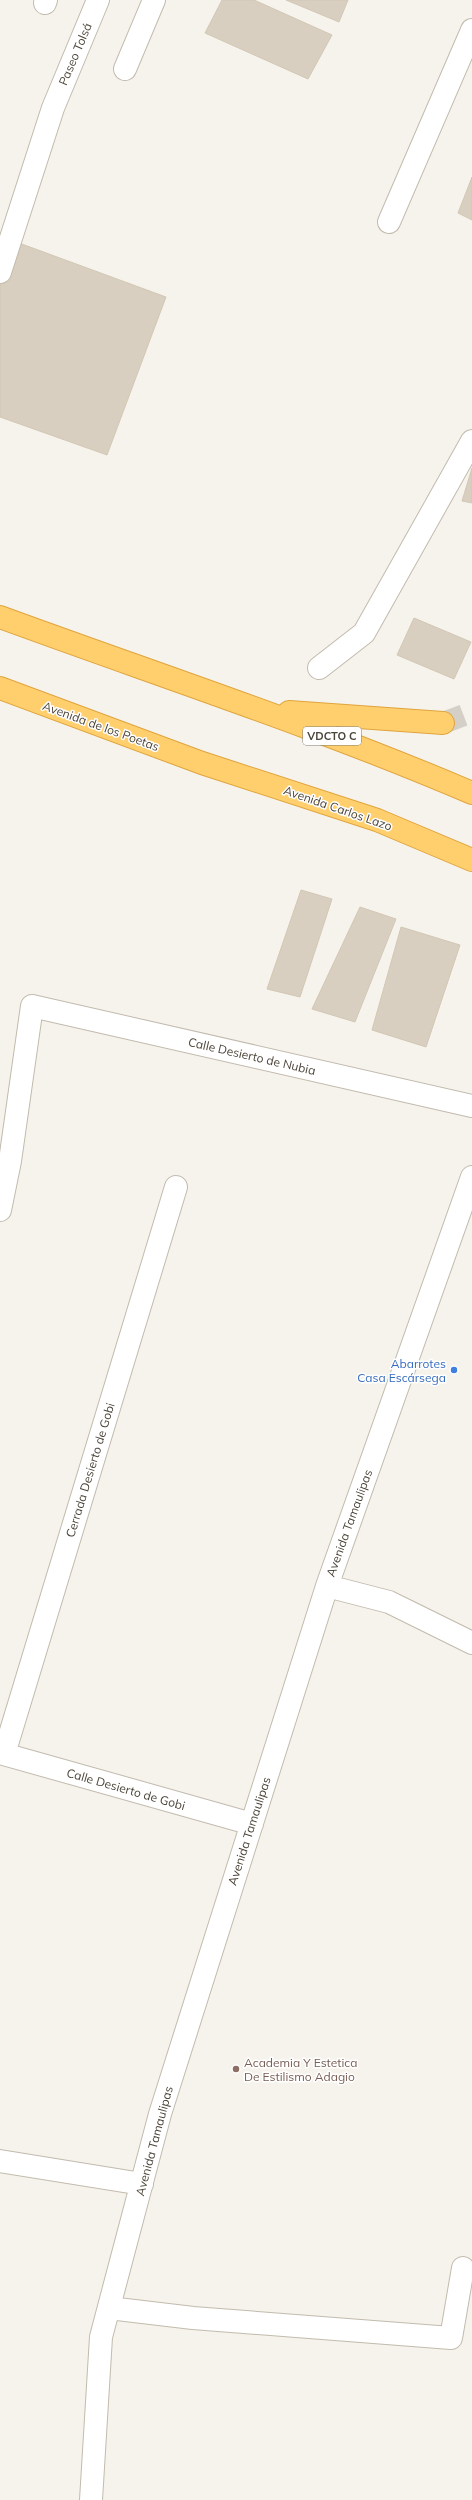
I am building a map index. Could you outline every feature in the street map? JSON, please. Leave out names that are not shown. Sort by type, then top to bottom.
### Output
[{"type":"highway","name":"VDCTO C","points":[[0,616],[189,686],[266,710],[392,759],[472,793]]},
{"type":"highway","name":"Avenida de los Poetas","points":[[0,688],[202,763]]},
{"type":"highway","points":[[266,710],[443,723]]},
{"type":"highway","name":"Avenida Carlos Lazo","points":[[202,763],[377,820],[472,860]]},
{"type":"street","name":"Paseo Tolsá","points":[[0,272],[52,108],[98,0]]},
{"type":"street","points":[[125,69],[154,0]]},
{"type":"street","points":[[389,222],[472,30]]},
{"type":"street","points":[[319,668],[364,633],[472,441]]},
{"type":"street","name":"Calle Desierto de Nubia","points":[[0,1210],[10,1161],[32,1006],[472,1106]]},
{"type":"street","name":"Avenida Tamaulipas","points":[[91,2500],[101,2337],[160,2114],[327,1586],[472,1177]]},
{"type":"street","name":"Cerrada Desierto de Gobi","points":[[2,1754],[176,1187]]},
{"type":"street","points":[[327,1586],[389,1602],[472,1643]]},
{"type":"street","name":"Calle Desierto de Gobi","points":[[2,1754],[252,1824]]},
{"type":"street","points":[[0,2161],[142,2184]]},
{"type":"street","points":[[109,2308],[193,2318],[451,2338],[463,2268]]},
{"type":"building","points":[[222,0],[254,0],[332,35],[308,79],[205,33]]},
{"type":"building","points":[[286,0],[348,0],[339,22]]},
{"type":"building","points":[[472,177],[472,220],[458,213]]},
{"type":"building","points":[[0,236],[166,297],[107,455],[0,417]]},
{"type":"building","points":[[472,468],[472,503],[462,501]]},
{"type":"building","points":[[414,618],[471,642],[454,679],[397,655]]},
{"type":"building","points":[[301,890],[332,899],[300,997],[267,989]]},
{"type":"building","points":[[360,907],[396,919],[355,1022],[312,1009]]},
{"type":"building","points":[[401,927],[460,945],[426,1047],[372,1030]]},
{"type":"tunnel","points":[[443,723],[472,712]]},
{"type":"place","name":"Abarrotes Casa Escársega","points":[[454,1370]]},
{"type":"place","name":"Academia Y Estetica De Estilismo Adagio","points":[[236,2069]]}]
